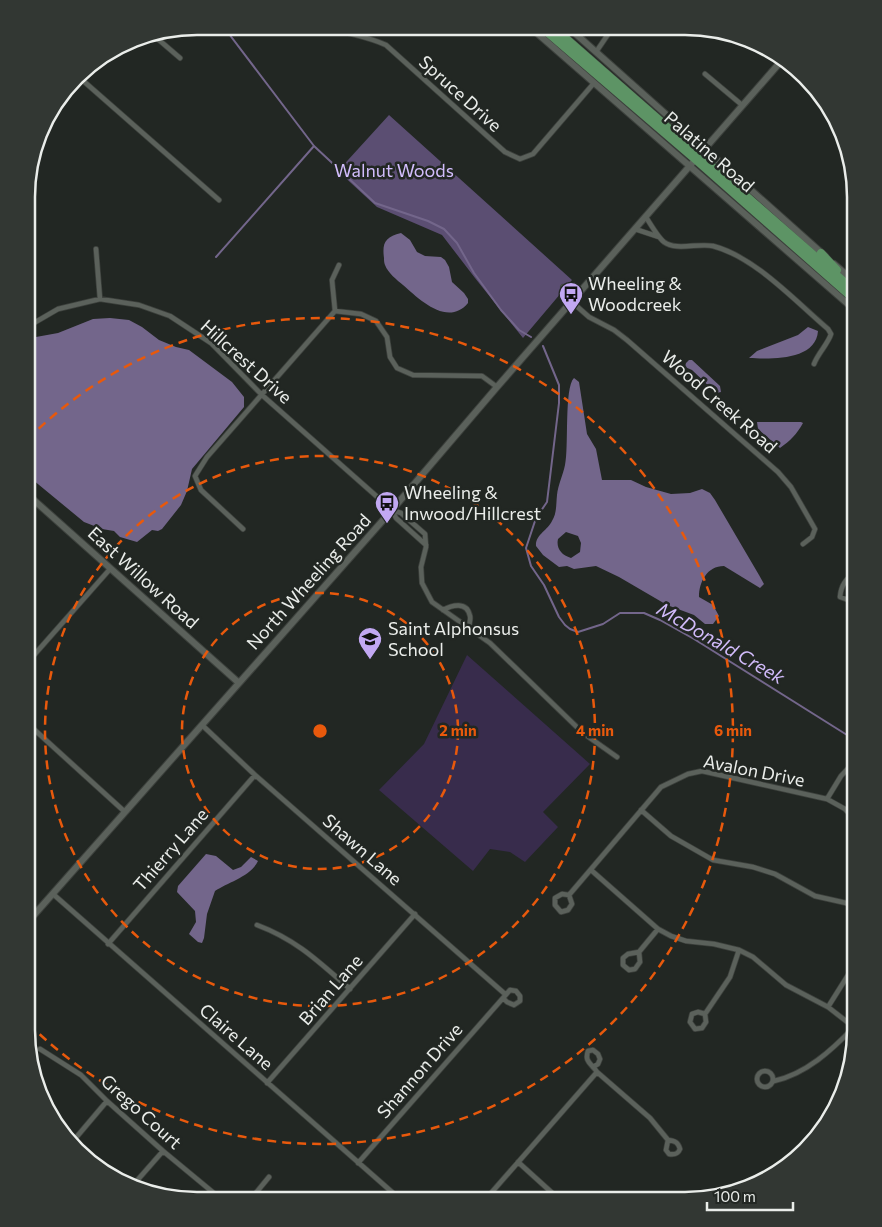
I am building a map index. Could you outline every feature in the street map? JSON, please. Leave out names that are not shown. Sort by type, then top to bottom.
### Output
[{"type":"highway","name":"Palatine Road","points":[[551,35],[700,155],[847,293]]},
{"type":"highway","name":"Palatine Road","points":[[562,35],[847,283]]},
{"type":"highway","points":[[821,253],[847,281]]},
{"type":"main road","points":[[539,35],[847,303]]},
{"type":"main road","points":[[577,35],[700,155],[847,275]]},
{"type":"main road","name":"North Wheeling Road","points":[[35,914],[392,510],[778,65]]},
{"type":"main road","name":"East Willow Road","points":[[35,501],[239,683]]},
{"type":"street","name":"Spruce Drive","points":[[356,35],[370,38],[386,45],[505,152],[520,160],[533,154],[594,83]]},
{"type":"street","points":[[596,52],[608,35]]},
{"type":"street","points":[[159,40],[180,58]]},
{"type":"street","points":[[705,74],[742,105]]},
{"type":"street","points":[[84,81],[219,200]]},
{"type":"street","points":[[646,217],[664,242],[675,246],[698,244],[712,246],[743,259],[760,271],[828,329],[831,334],[814,364]]},
{"type":"street","points":[[635,229],[659,237]]},
{"type":"street","points":[[96,249],[100,299]]},
{"type":"street","points":[[243,530],[201,490],[195,476],[207,457],[335,311],[332,280],[339,265]]},
{"type":"street","points":[[563,287],[574,300]]},
{"type":"street","name":"Hillcrest Drive","points":[[35,323],[58,309],[100,299],[139,305],[170,316],[210,343],[262,395],[392,510],[402,513],[425,534],[427,540],[421,566],[422,583],[432,602],[443,610]]},
{"type":"street","name":"Wood Creek Road","points":[[574,300],[589,317],[614,330],[627,340],[785,479],[815,529],[812,537],[803,544]]},
{"type":"street","points":[[335,311],[361,314],[376,321],[387,337],[390,357],[397,368],[413,375],[482,376],[497,387]]},
{"type":"street","points":[[35,655],[110,569]]},
{"type":"street","points":[[847,578],[841,586],[840,597],[847,600]]},
{"type":"street","points":[[469,628],[470,616],[467,610],[453,604],[443,610],[490,643],[583,733],[617,757]]},
{"type":"street","name":"Shawn Lane","points":[[202,725],[255,775],[415,914],[504,996]]},
{"type":"street","points":[[35,730],[125,812]]},
{"type":"street","points":[[827,799],[841,776],[847,770]]},
{"type":"street","name":"Avalon Drive","points":[[569,895],[661,787],[688,774],[702,771],[827,799],[847,811]]},
{"type":"street","name":"Thierry Lane","points":[[108,944],[255,775]]},
{"type":"street","points":[[641,810],[671,836],[713,860],[753,866],[775,874],[816,896],[847,903]]},
{"type":"street","points":[[591,870],[658,929],[686,941],[714,944],[739,950],[753,957],[786,985],[828,1007],[847,1022]]},
{"type":"street","name":"Claire Lane","points":[[53,894],[392,1192]]},
{"type":"street","points":[[562,894],[569,895],[572,904],[568,910],[561,912],[555,906],[555,898],[562,894]]},
{"type":"street","name":"Brian Lane","points":[[268,1083],[415,914]]},
{"type":"street","points":[[257,925],[275,932],[304,949],[350,989]]},
{"type":"street","points":[[639,952],[640,962],[635,969],[629,970],[623,965],[623,958],[628,954],[639,952],[658,929]]},
{"type":"street","points":[[705,1014],[730,977],[739,950]]},
{"type":"street","points":[[828,1007],[847,977]]},
{"type":"street","name":"Shannon Drive","points":[[358,1163],[504,996]]},
{"type":"street","points":[[774,1081],[787,1078],[825,1055],[847,1035]]},
{"type":"street","name":"Grego Court","points":[[40,1049],[81,1075],[163,1151],[212,1192]]},
{"type":"street","points":[[594,1066],[597,1072],[650,1118],[668,1140]]},
{"type":"street","points":[[492,1192],[597,1072]]},
{"type":"street","points":[[77,1137],[108,1101]]},
{"type":"street","points":[[137,1181],[163,1151]]},
{"type":"street","points":[[518,1162],[551,1192]]},
{"type":"street","points":[[257,1192],[269,1177]]},
{"type":"shaded area","points":[[401,233],[410,240],[417,252],[425,256],[441,257],[445,260],[449,267],[452,282],[468,299],[468,303],[460,310],[443,312],[434,309],[418,298],[388,271],[385,264],[384,245],[391,236]]},
{"type":"shaded area","points":[[93,319],[129,320],[159,340],[189,350],[232,382],[244,397],[244,407],[192,469],[187,491],[181,505],[162,529],[158,531],[152,530],[137,542],[120,537],[114,531],[102,529],[84,522],[35,482],[35,338],[58,333]]},
{"type":"shaded area","points":[[808,327],[818,331],[815,341],[801,353],[780,358],[749,358],[757,351],[798,335]]},
{"type":"shaded area","points":[[689,360],[692,360],[720,386],[721,392],[716,393],[692,370],[685,367]]},
{"type":"shaded area","points":[[574,378],[579,382],[587,434],[596,449],[602,480],[631,480],[646,487],[671,494],[690,493],[702,489],[710,493],[715,500],[764,584],[760,588],[724,566],[709,572],[702,581],[699,597],[713,605],[719,616],[713,624],[705,624],[694,615],[667,605],[596,566],[574,569],[567,566],[559,567],[543,555],[536,546],[536,542],[554,518],[556,512],[558,491],[566,457],[568,405],[571,384]],"holes":[[[566,532],[578,536],[581,543],[580,552],[571,558],[567,557],[559,548],[558,539]]]},
{"type":"shaded area","points":[[757,422],[803,423],[793,437],[780,448],[758,429]]},
{"type":"shaded area","points":[[467,655],[590,764],[543,812],[558,827],[525,862],[510,852],[490,849],[473,871],[379,790],[424,744]]},
{"type":"shaded area","points":[[206,854],[216,856],[233,870],[241,867],[251,857],[258,861],[250,871],[215,891],[207,914],[202,943],[189,934],[196,922],[195,911],[177,892],[178,886]]},
{"type":"green space","name":"Walnut Woods","points":[[389,115],[572,280],[523,338],[442,235],[377,207],[338,171]]},
{"type":"waterway","name":"McDonald Creek","points":[[230,35],[314,146],[375,203],[428,221],[444,229],[457,243],[474,273],[501,310],[519,330],[531,337]]},
{"type":"waterway","points":[[216,257],[314,146]]},
{"type":"waterway","name":"McDonald Creek","points":[[543,346],[559,385],[559,403],[547,502],[536,518],[526,548],[531,566],[544,585],[559,617],[565,625],[578,632],[603,624],[620,613],[644,613],[694,639],[847,735]]},
{"type":"place","name":"Wheeling & Woodcreek","points":[[571,315]]},
{"type":"place","name":"Wheeling & Inwood/Hillcrest","points":[[387,524]]},
{"type":"place","name":"Saint Alphonsus School","points":[[370,660]]}]
